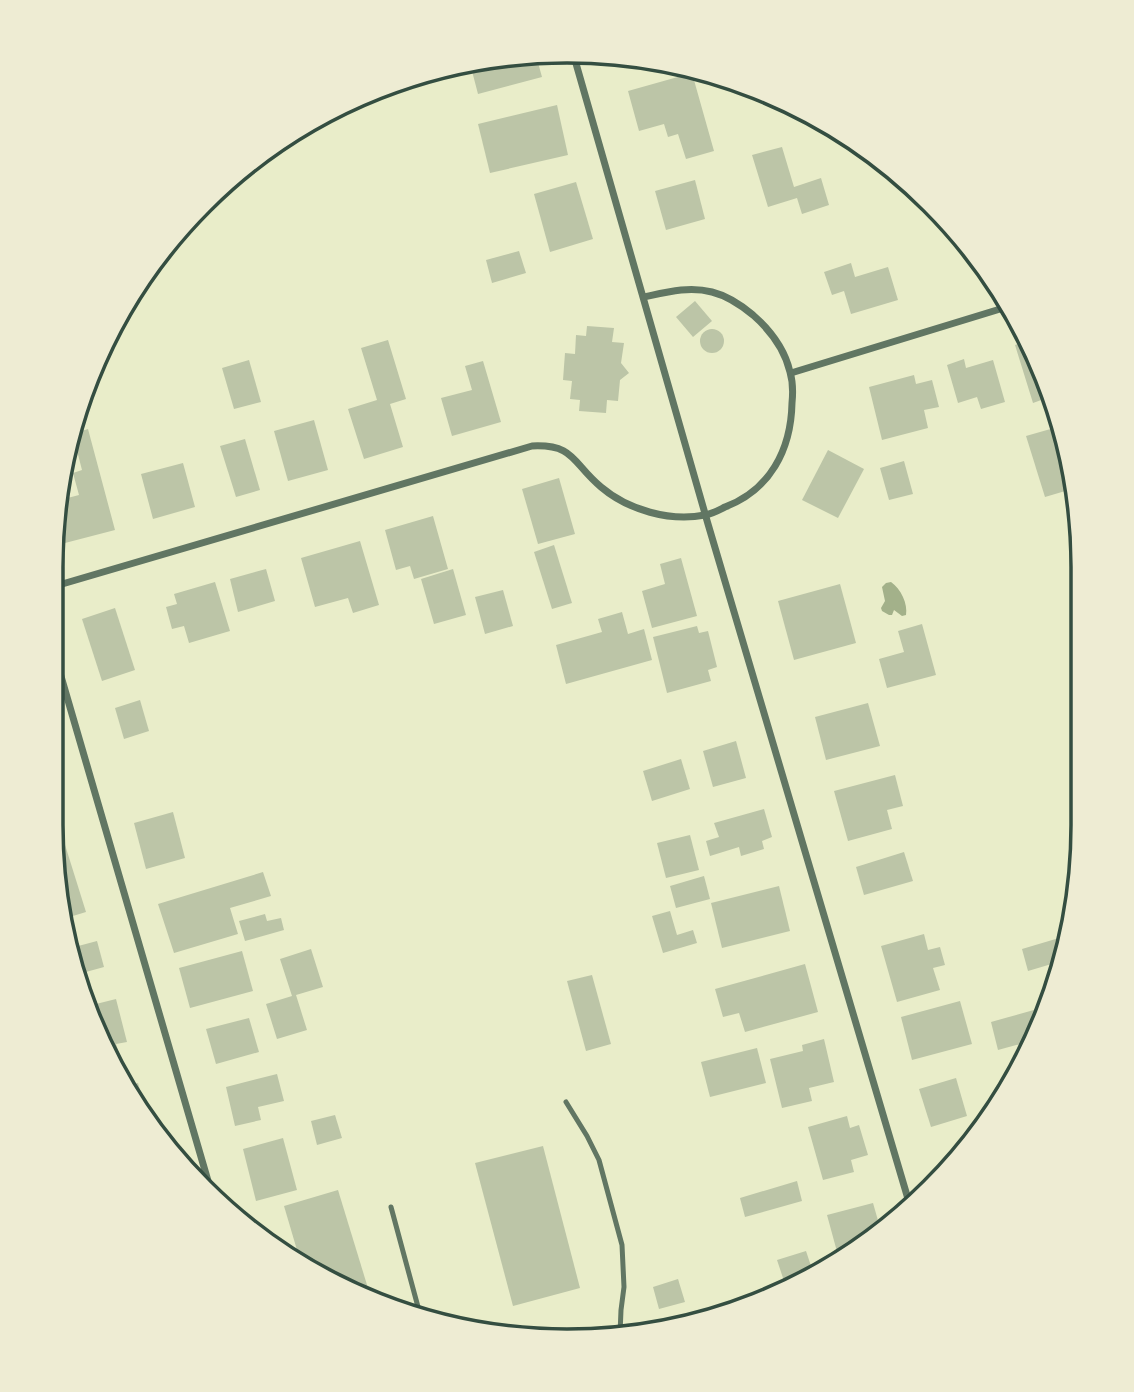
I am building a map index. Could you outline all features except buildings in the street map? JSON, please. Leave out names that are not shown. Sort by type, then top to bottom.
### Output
[{"type":"street","points":[[576,63],[907,1196]]},
{"type":"street","points":[[63,584],[532,446],[550,445],[561,448],[600,487],[619,500],[648,512],[677,516],[706,515],[739,502],[766,480],[780,459],[792,415],[791,373],[778,345],[764,324],[740,303],[712,292],[681,289],[644,297]]},
{"type":"street","points":[[791,373],[999,309]]},
{"type":"street","points":[[63,683],[207,1177]]},
{"type":"lane","points":[[566,1102],[599,1160],[622,1245],[625,1287],[620,1326]]},
{"type":"lane","points":[[391,1207],[418,1306]]},
{"type":"shaded area","points":[[891,582],[903,597],[906,615],[902,616],[894,610],[892,615],[882,611],[885,601],[882,587]]}]
